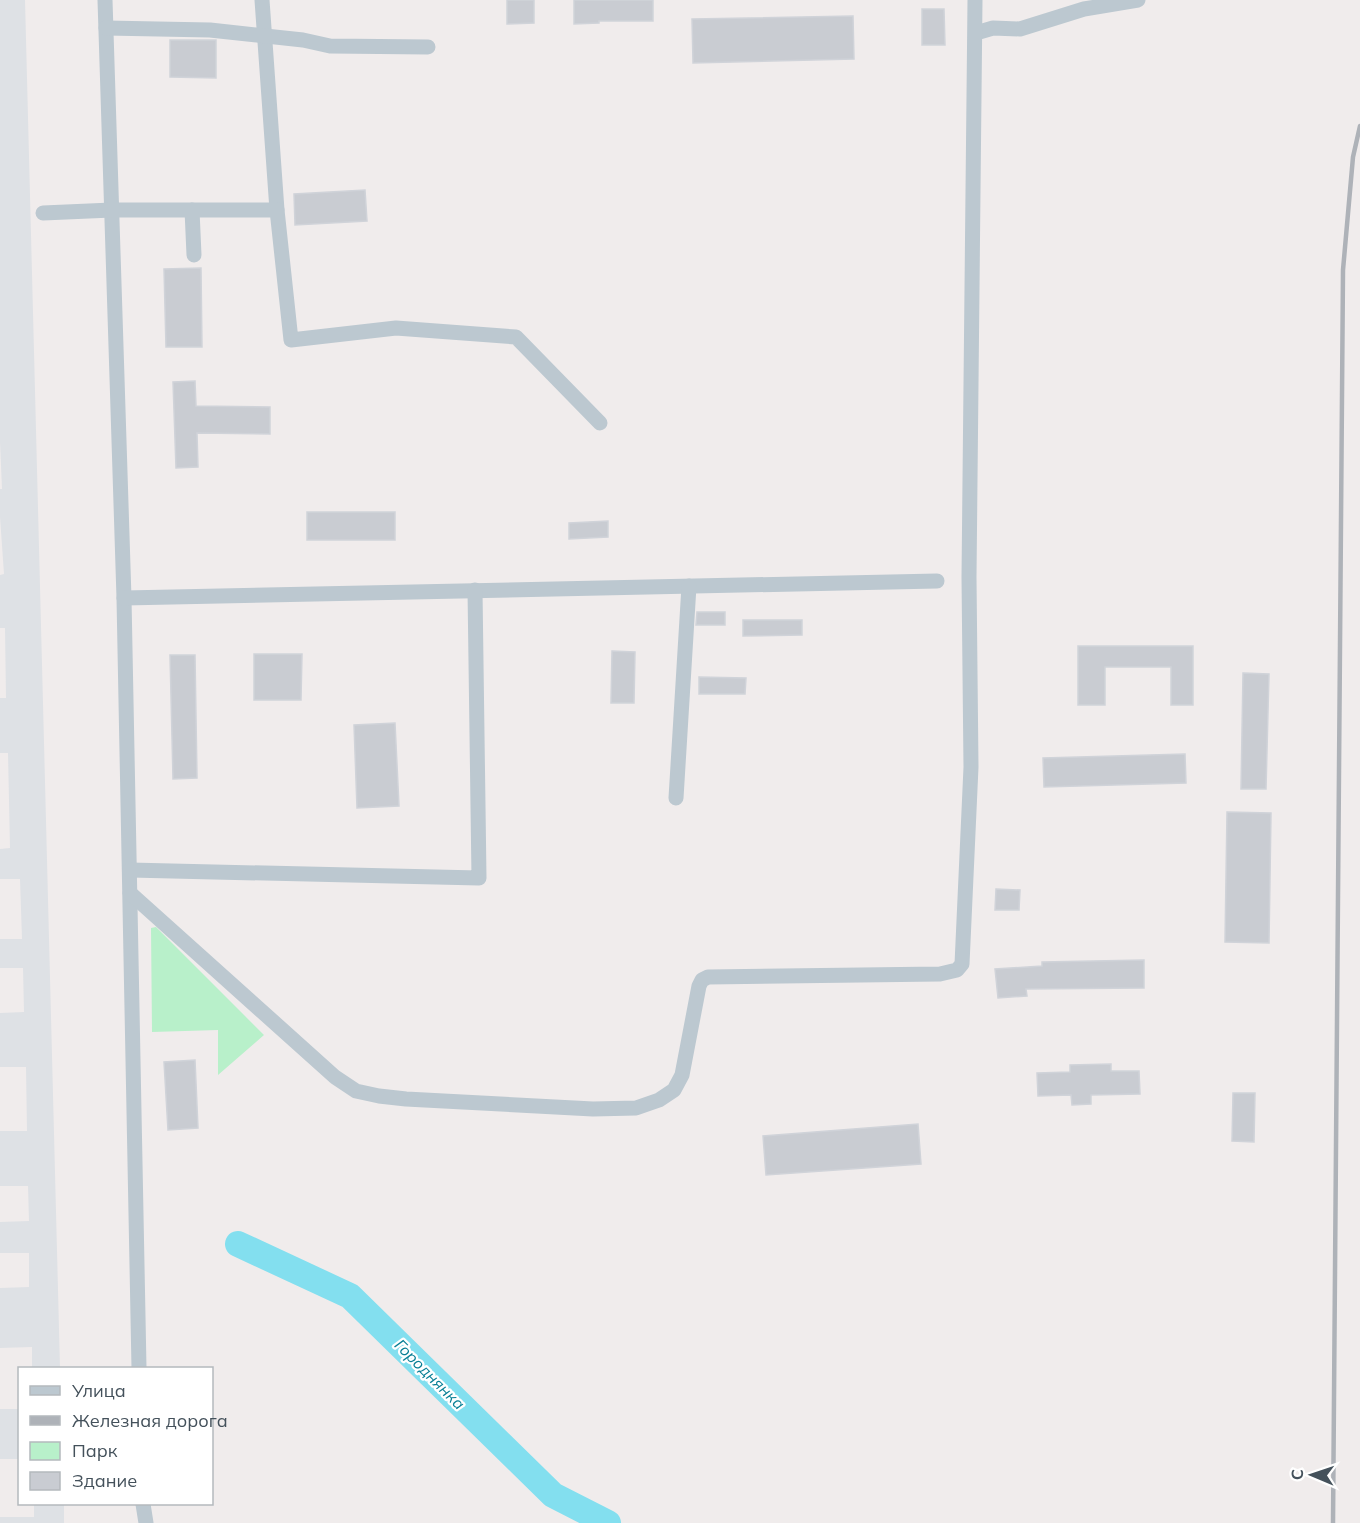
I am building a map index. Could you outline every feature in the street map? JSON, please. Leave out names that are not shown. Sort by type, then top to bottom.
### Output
[{"type":"street","points":[[105,0],[124,597],[139,1367]]},
{"type":"street","points":[[262,0],[277,210],[291,340],[396,328],[516,337],[600,423]]},
{"type":"street","points":[[130,893],[335,1077],[356,1091],[397,1098],[594,1109],[636,1108],[659,1100],[674,1090],[682,1075],[699,986],[702,980],[708,977],[940,974],[957,969],[962,963],[971,768],[969,578],[975,0]]},
{"type":"street","points":[[976,33],[993,28],[1020,29],[1084,9],[1138,0]]},
{"type":"street","points":[[106,28],[210,30],[303,40],[330,46],[428,47]]},
{"type":"street","points":[[43,213],[112,210],[277,210]]},
{"type":"street","points":[[192,210],[194,255]]},
{"type":"street","points":[[124,597],[937,581]]},
{"type":"street","points":[[676,798],[689,586]]},
{"type":"street","points":[[130,870],[479,878],[475,590]]},
{"type":"street","points":[[143,1505],[146,1523]]},
{"type":"shaded area","points":[[0,0],[25,0],[60,1367],[32,1367],[32,1347],[0,1348],[0,1288],[29,1287],[29,1253],[0,1253],[0,1222],[29,1221],[28,1186],[0,1186],[0,1131],[27,1131],[26,1067],[0,1067],[0,1013],[24,1012],[23,968],[0,968],[0,939],[22,939],[20,879],[0,879],[0,849],[10,848],[8,753],[0,753],[0,698],[6,698],[5,628],[0,628],[0,575],[4,574],[0,517],[0,489],[2,489],[0,442]]},
{"type":"shaded area","points":[[0,1409],[18,1409],[18,1459],[0,1459]]},
{"type":"shaded area","points":[[34,1505],[64,1505],[64,1523],[0,1523],[0,1517],[34,1517]]},
{"type":"green space","points":[[156,927],[264,1035],[218,1075],[218,1030],[152,1032],[151,928]]},
{"type":"building","points":[[507,0],[534,0],[534,23],[507,24]]},
{"type":"building","points":[[574,0],[653,0],[653,21],[599,21],[599,23],[574,24]]},
{"type":"building","points":[[922,9],[944,9],[945,45],[922,45]]},
{"type":"building","points":[[853,16],[854,59],[693,63],[692,19]]},
{"type":"building","points":[[170,40],[216,40],[216,78],[170,77]]},
{"type":"building","points":[[365,190],[367,221],[295,225],[294,194]]},
{"type":"building","points":[[201,268],[202,347],[166,347],[164,269]]},
{"type":"building","points":[[195,381],[196,406],[270,407],[270,434],[197,433],[198,467],[176,468],[173,382]]},
{"type":"building","points":[[307,512],[395,512],[395,540],[307,540]]},
{"type":"building","points":[[608,521],[608,537],[569,539],[569,523]]},
{"type":"building","points":[[697,612],[725,612],[725,625],[696,625]]},
{"type":"building","points":[[743,620],[802,620],[802,635],[743,636]]},
{"type":"building","points":[[1078,646],[1193,646],[1193,705],[1171,705],[1171,667],[1105,667],[1105,705],[1078,705]]},
{"type":"building","points":[[612,651],[635,652],[634,703],[611,703]]},
{"type":"building","points":[[254,654],[302,654],[301,700],[254,700]]},
{"type":"building","points":[[170,655],[195,655],[197,778],[173,779]]},
{"type":"building","points":[[1243,673],[1269,674],[1266,789],[1241,789]]},
{"type":"building","points":[[699,677],[746,678],[745,694],[699,694]]},
{"type":"building","points":[[395,723],[399,806],[357,808],[354,725]]},
{"type":"building","points":[[1185,754],[1186,783],[1044,787],[1043,758]]},
{"type":"building","points":[[1227,812],[1271,813],[1269,943],[1225,942]]},
{"type":"building","points":[[996,889],[1020,890],[1019,910],[995,910]]},
{"type":"building","points":[[1144,960],[1144,988],[1026,989],[1027,996],[998,998],[995,969],[1042,966],[1042,962]]},
{"type":"building","points":[[195,1060],[198,1128],[168,1130],[164,1062]]},
{"type":"building","points":[[1111,1064],[1111,1071],[1139,1071],[1140,1094],[1091,1095],[1091,1104],[1072,1105],[1071,1095],[1038,1096],[1037,1073],[1070,1072],[1070,1065]]},
{"type":"building","points":[[1233,1093],[1255,1093],[1254,1142],[1232,1141]]},
{"type":"building","points":[[918,1124],[921,1164],[766,1175],[763,1136]]},
{"type":"waterway","name":"Городнянка","points":[[238,1244],[350,1296],[553,1495],[608,1523]]},
{"type":"railway","points":[[1333,1523],[1343,270],[1353,157],[1360,126]]}]
